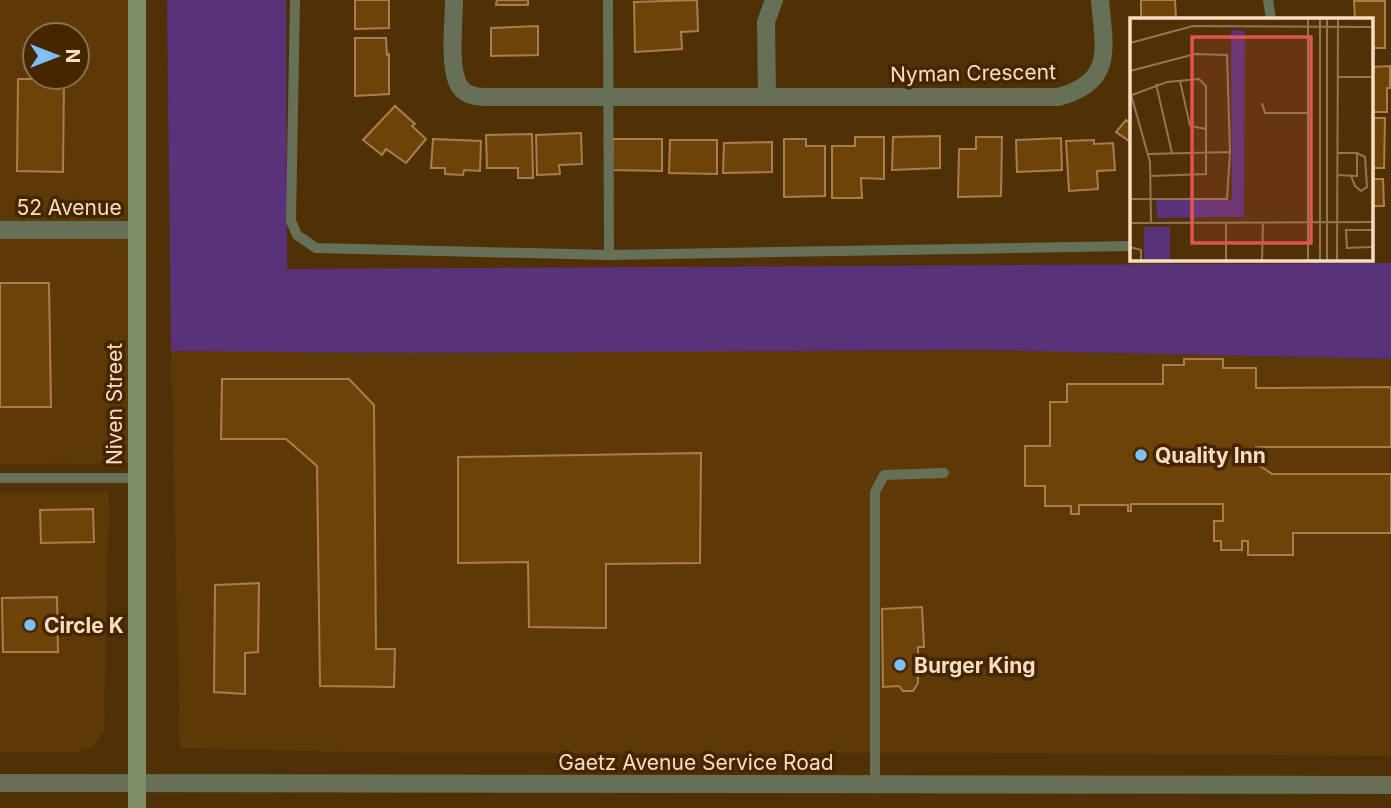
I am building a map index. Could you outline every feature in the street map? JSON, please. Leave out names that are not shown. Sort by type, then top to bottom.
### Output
[{"type":"street","name":"Niven Street","points":[[137,0],[137,808]]},
{"type":"street","name":"Nyman Crescent","points":[[454,0],[454,70],[461,88],[467,93],[491,97],[1058,97],[1085,87],[1096,76],[1102,64],[1104,48],[1100,0]]},
{"type":"street","points":[[767,97],[766,22],[774,0]]},
{"type":"street","name":"52 Avenue","points":[[0,230],[137,230]]},
{"type":"street","name":"Gaetz Avenue Service Road","points":[[0,782],[1391,785]]},
{"type":"lane","points":[[295,0],[291,221],[297,235],[316,248],[609,255],[1130,246]]},
{"type":"lane","points":[[608,0],[609,255]]},
{"type":"lane","points":[[1268,0],[1271,18]]},
{"type":"lane","points":[[875,785],[875,492],[884,475],[944,473]]},
{"type":"lane","points":[[0,478],[137,478]]},
{"type":"shaded area","points":[[0,0],[137,0],[137,463],[0,464]]},
{"type":"shaded area","points":[[167,0],[286,0],[287,269],[1391,263],[1391,359],[983,350],[410,353],[171,351]]},
{"type":"shaded area","points":[[983,350],[1391,359],[1391,756],[407,753],[180,748],[171,351],[410,353]]},
{"type":"shaded area","points":[[0,492],[109,492],[104,731],[93,746],[76,753],[0,752]]},
{"type":"building","points":[[355,0],[389,0],[389,28],[355,29]]},
{"type":"building","points":[[497,0],[528,0],[528,5],[496,5]]},
{"type":"building","points":[[697,0],[698,31],[681,32],[682,49],[635,52],[634,2]]},
{"type":"building","points":[[1141,0],[1175,0],[1176,18],[1141,18]]},
{"type":"building","points":[[1354,1],[1385,1],[1385,48],[1374,48],[1374,18],[1355,18]]},
{"type":"building","points":[[538,26],[538,55],[491,56],[491,28]]},
{"type":"building","points":[[355,38],[386,38],[387,55],[389,54],[389,94],[355,96]]},
{"type":"building","points":[[1390,66],[1387,112],[1374,112],[1374,67]]},
{"type":"building","points":[[18,79],[21,79],[21,91],[64,91],[63,172],[17,171]]},
{"type":"building","points":[[395,106],[415,124],[412,126],[426,139],[406,163],[386,149],[382,155],[363,140]]},
{"type":"building","points":[[1374,118],[1385,118],[1384,168],[1374,168]]},
{"type":"building","points":[[1126,120],[1130,123],[1130,142],[1116,132]]},
{"type":"building","points":[[581,133],[582,164],[559,165],[560,174],[537,175],[536,135]]},
{"type":"building","points":[[532,134],[533,178],[518,178],[518,168],[487,168],[486,135]]},
{"type":"building","points":[[940,136],[940,168],[892,170],[893,137]]},
{"type":"building","points":[[855,137],[884,137],[884,179],[861,178],[862,198],[832,198],[832,146],[855,146]]},
{"type":"building","points":[[976,137],[1002,137],[1001,196],[958,197],[959,149],[976,149]]},
{"type":"building","points":[[1061,138],[1062,170],[1017,172],[1016,140]]},
{"type":"building","points":[[433,139],[481,141],[480,171],[464,170],[463,175],[445,174],[445,168],[431,168]]},
{"type":"building","points":[[613,139],[662,139],[662,171],[612,170]]},
{"type":"building","points":[[784,139],[806,139],[806,146],[825,146],[825,196],[784,197]]},
{"type":"building","points":[[670,140],[717,140],[717,174],[669,173]]},
{"type":"building","points":[[1094,140],[1094,144],[1113,143],[1115,170],[1097,171],[1098,189],[1069,191],[1066,141]]},
{"type":"building","points":[[772,142],[772,172],[723,173],[724,143]]},
{"type":"building","points":[[1374,179],[1383,179],[1384,206],[1374,206]]},
{"type":"building","points":[[0,283],[49,283],[51,407],[0,407]]},
{"type":"building","name":"Quality Inn","points":[[1184,359],[1223,359],[1223,368],[1256,368],[1256,388],[1391,387],[1391,447],[1256,447],[1256,463],[1272,474],[1391,474],[1391,533],[1293,533],[1293,555],[1248,555],[1248,541],[1242,541],[1242,550],[1221,550],[1221,541],[1214,541],[1214,521],[1223,521],[1223,504],[1131,504],[1131,511],[1128,511],[1128,505],[1079,505],[1079,514],[1071,514],[1071,506],[1045,506],[1045,486],[1025,486],[1025,446],[1050,446],[1050,402],[1067,402],[1067,384],[1163,384],[1163,365],[1184,365]]},
{"type":"building","points":[[222,379],[349,379],[374,405],[376,649],[395,649],[394,687],[320,686],[317,466],[286,439],[221,439]]},
{"type":"building","points":[[701,453],[700,563],[606,564],[606,628],[529,627],[528,562],[458,563],[458,457]]},
{"type":"building","points":[[93,509],[94,542],[41,543],[40,510]]},
{"type":"building","points":[[259,583],[258,652],[245,653],[245,694],[214,692],[215,585]]},
{"type":"building","name":"Circle K","points":[[57,597],[58,652],[3,652],[2,598]]},
{"type":"building","name":"Burger King","points":[[922,607],[924,647],[918,647],[918,683],[913,691],[903,691],[899,686],[883,687],[882,609]]},
{"type":"place","name":"Quality Inn","points":[[1141,455]]},
{"type":"place","name":"Circle K","points":[[30,625]]},
{"type":"place","name":"Burger King","points":[[900,665]]}]
